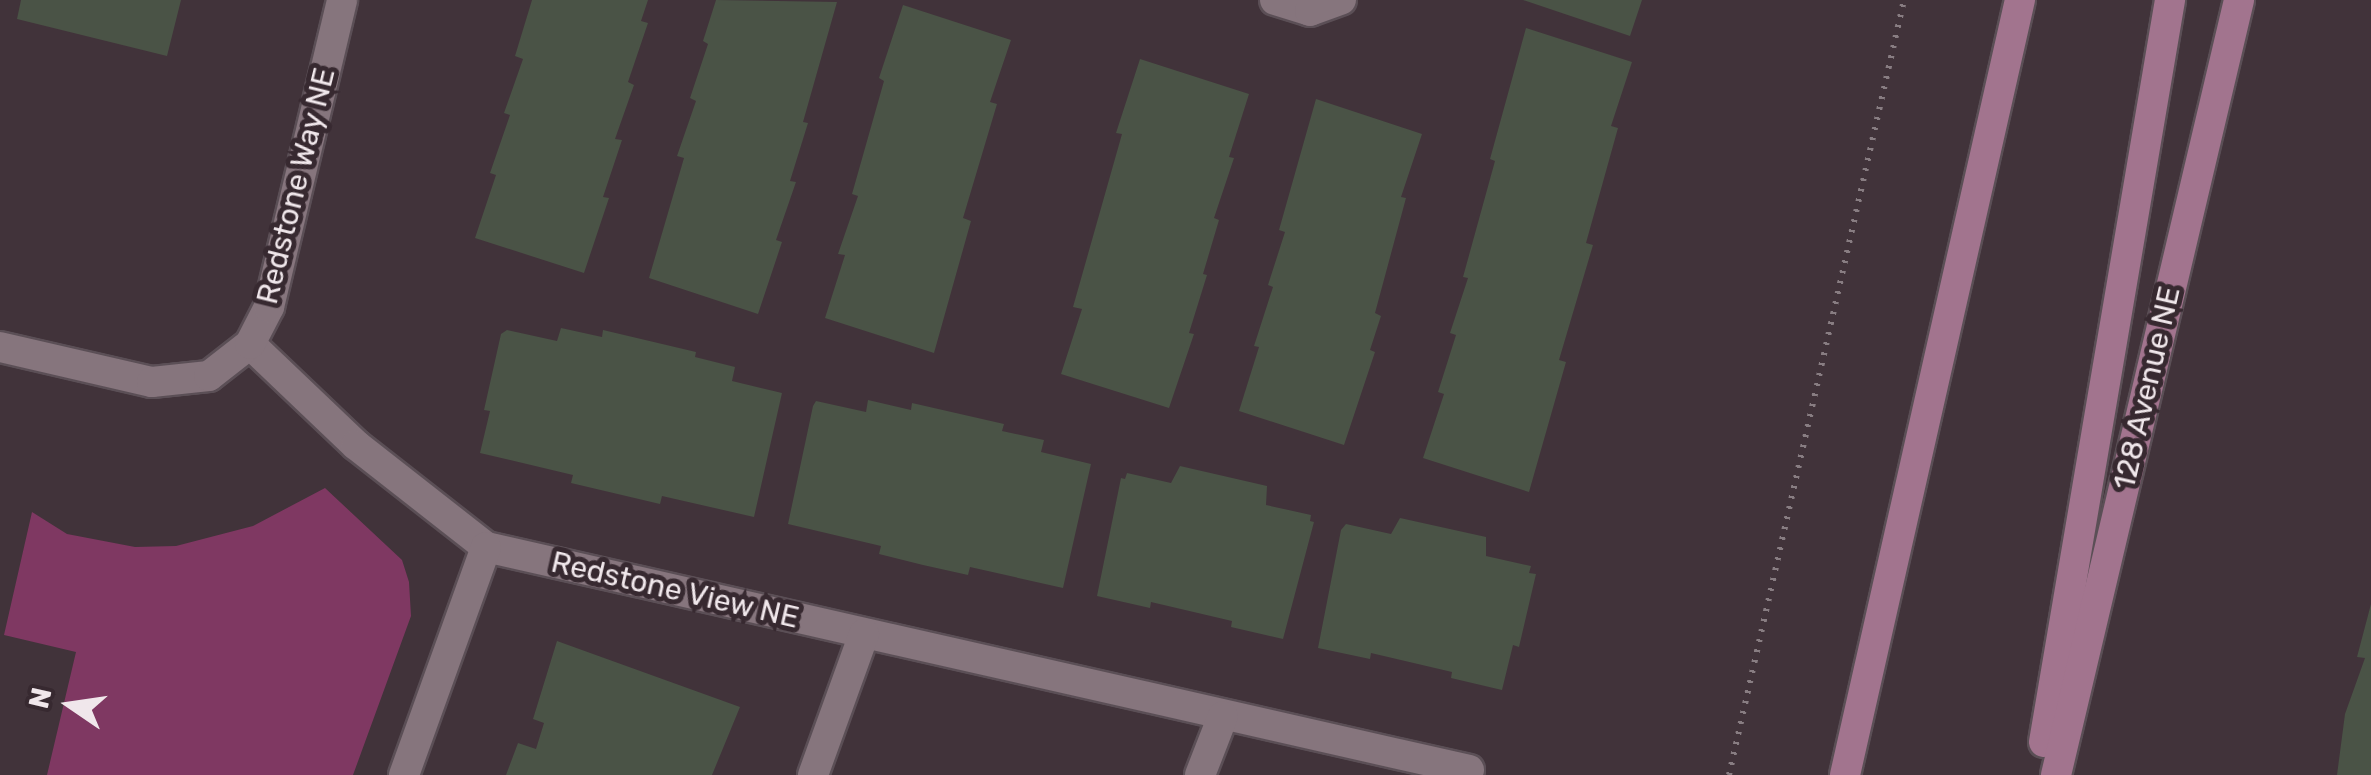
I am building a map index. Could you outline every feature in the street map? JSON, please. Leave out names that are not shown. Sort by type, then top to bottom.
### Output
[{"type":"main road","points":[[1845,775],[2020,0]]},
{"type":"main road","points":[[2039,775],[2170,0]]},
{"type":"main road","name":"128 Avenue NE","points":[[2056,775],[2239,0]]},
{"type":"street","name":"Redstone Way NE","points":[[0,347],[152,382],[209,376],[250,344],[269,307],[342,0]]},
{"type":"street","points":[[1275,0],[1310,11],[1341,0]]},
{"type":"street","name":"Redstone View NE","points":[[250,344],[356,445],[486,547],[1469,770]]},
{"type":"street","points":[[404,775],[486,547]]},
{"type":"street","points":[[814,775],[864,634]]},
{"type":"street","points":[[1200,775],[1222,716]]},
{"type":"path","points":[[1729,775],[1904,0]]},
{"type":"shaded area","points":[[325,488],[402,560],[409,582],[411,616],[353,775],[47,775],[76,652],[4,635],[32,512],[67,534],[135,547],[176,546],[253,526]]},
{"type":"building","points":[[21,0],[181,0],[167,56],[17,19]]},
{"type":"building","points":[[532,0],[648,0],[641,21],[648,23],[628,82],[634,85],[615,139],[622,140],[603,197],[609,198],[584,273],[475,238],[496,175],[490,173],[510,115],[504,113],[523,59],[515,56]]},
{"type":"building","points":[[716,0],[837,2],[803,122],[808,123],[790,181],[796,182],[776,240],[782,242],[758,314],[649,278],[684,158],[677,156],[696,101],[690,98],[708,44],[703,41]]},
{"type":"building","points":[[1523,0],[1642,0],[1630,36]]},
{"type":"building","points":[[903,5],[1011,40],[990,102],[997,104],[963,218],[971,221],[934,353],[825,318],[845,255],[838,254],[858,196],[852,194],[884,81],[879,78]]},
{"type":"building","points":[[1526,28],[1632,62],[1611,126],[1618,128],[1586,243],[1593,245],[1559,360],[1566,362],[1529,492],[1423,458],[1444,394],[1438,392],[1456,335],[1450,333],[1468,278],[1463,277],[1495,161],[1490,159]]},
{"type":"building","points":[[1140,59],[1249,94],[1214,218],[1219,220],[1189,333],[1194,334],[1169,408],[1061,374],[1082,309],[1073,307],[1122,134],[1116,133]]},
{"type":"building","points":[[1316,99],[1422,134],[1401,197],[1406,198],[1375,313],[1381,316],[1370,350],[1375,352],[1344,445],[1239,411],[1273,287],[1268,285],[1285,232],[1279,230]]},
{"type":"building","points":[[561,328],[602,337],[603,330],[696,352],[695,357],[735,367],[732,381],[782,393],[754,517],[662,496],[660,504],[571,483],[573,475],[480,453],[490,411],[484,410],[501,334],[507,330],[557,341]]},
{"type":"building","points":[[868,400],[911,410],[912,403],[1004,424],[1002,431],[1044,440],[1041,452],[1091,464],[1063,588],[970,567],[968,575],[923,565],[879,554],[881,546],[788,524],[816,401],[866,412]]},
{"type":"building","points":[[1180,466],[1267,486],[1266,505],[1311,515],[1310,521],[1314,522],[1283,639],[1231,627],[1232,621],[1151,602],[1150,608],[1097,596],[1121,478],[1125,479],[1127,473],[1171,483]]},
{"type":"building","points":[[1400,518],[1486,537],[1486,556],[1531,566],[1529,573],[1536,574],[1519,647],[1513,645],[1502,690],[1451,678],[1452,672],[1371,653],[1370,659],[1318,648],[1341,530],[1346,524],[1391,534]]},
{"type":"building","points":[[2371,604],[2371,775],[2337,775],[2345,714],[2365,658],[2357,657]]},
{"type":"building","points":[[557,641],[740,707],[712,775],[506,775],[518,743],[536,749],[544,723],[533,719]]}]
